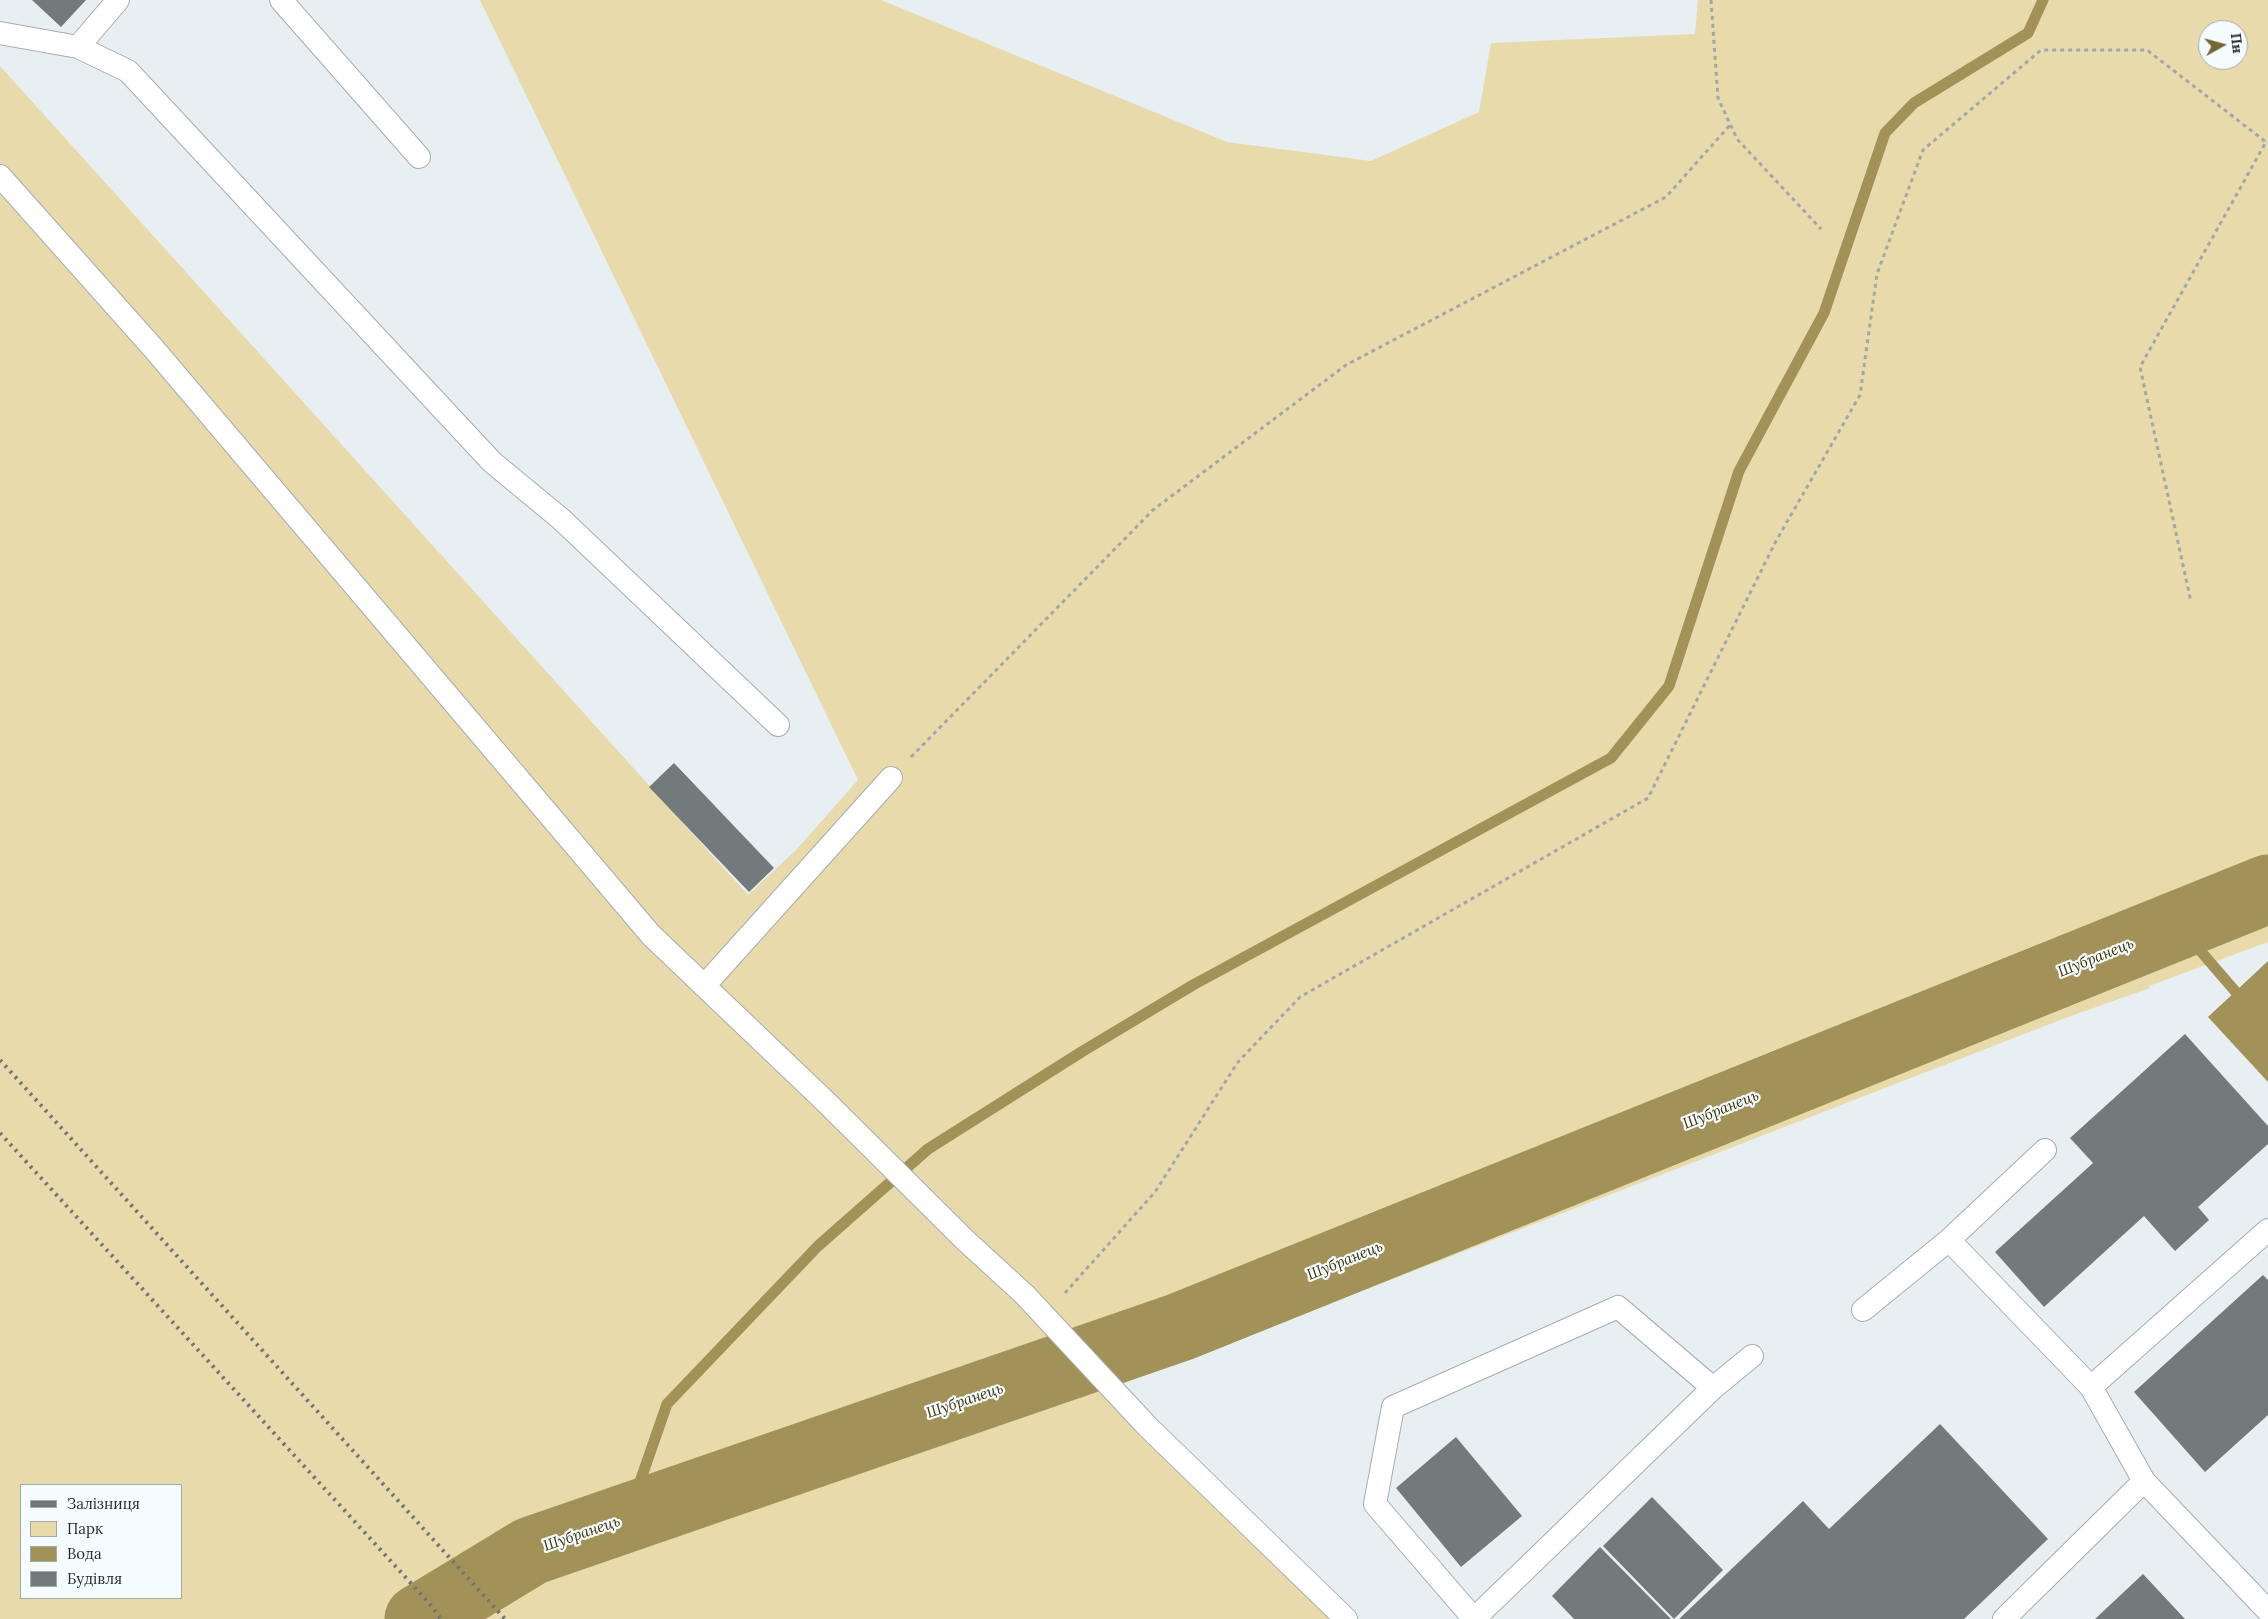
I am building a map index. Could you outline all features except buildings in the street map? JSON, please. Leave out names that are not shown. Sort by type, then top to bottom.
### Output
[{"type":"lane","points":[[78,48],[118,0]]},
{"type":"lane","points":[[281,0],[419,157]]},
{"type":"lane","points":[[0,33],[78,48],[128,71],[492,462],[561,519],[778,724]]},
{"type":"lane","points":[[0,176],[154,350],[651,935],[827,1103],[964,1239],[1025,1295],[1147,1426],[1346,1619]]},
{"type":"lane","points":[[704,986],[890,778]]},
{"type":"lane","points":[[1863,1310],[1949,1240],[2045,1150]]},
{"type":"lane","points":[[2091,1387],[2268,1230]]},
{"type":"lane","points":[[1949,1240],[2091,1387],[2144,1481],[2268,1611]]},
{"type":"lane","points":[[1714,1388],[1618,1308],[1393,1407],[1375,1504],[1474,1619],[1714,1388],[1752,1356]]},
{"type":"lane","points":[[2004,1619],[2144,1481]]},
{"type":"path","points":[[1711,0],[1718,98],[1737,140],[1821,228]]},
{"type":"path","points":[[1044,1316],[1155,1192],[1238,1062],[1300,997],[1648,798],[1776,541],[1860,394],[1877,274],[1923,150],[2041,50],[2147,50],[2266,142],[2140,366],[2191,602]]},
{"type":"path","points":[[890,778],[1153,510],[1346,365],[1666,197],[1730,125]]},
{"type":"green space","points":[[480,0],[881,0],[1227,142],[1371,161],[1479,112],[1491,43],[1695,34],[1698,0],[2268,0],[2268,942],[2149,986],[2150,988],[2068,1017],[1122,1384],[1192,1460],[1359,1619],[0,1619],[0,66],[748,895],[796,850],[858,780]]},
{"type":"water","points":[[2268,961],[2268,1082],[2208,1017]]},
{"type":"waterway","points":[[627,1519],[667,1404],[818,1246],[928,1149],[1083,1051],[1193,985],[1611,758],[1669,686],[1739,471],[1824,313],[1885,133],[1914,103],[2028,33],[2043,0]]},
{"type":"waterway","name":"Шубранець","points":[[419,1619],[531,1551],[1180,1327],[2268,889]]},
{"type":"waterway","points":[[2178,925],[2235,991]]},
{"type":"railway","points":[[0,1060],[505,1619]]},
{"type":"railway","points":[[0,1133],[429,1603],[441,1619]]}]
